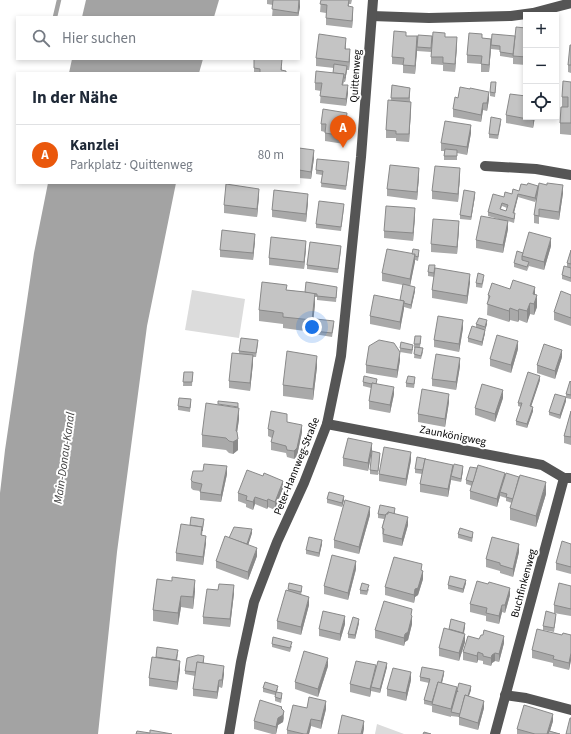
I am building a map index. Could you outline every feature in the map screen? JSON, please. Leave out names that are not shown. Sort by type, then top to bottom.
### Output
[{"type":"street","name":"Quittenweg","points":[[361,153],[373,0]]},
{"type":"street","points":[[372,16],[430,18],[510,16],[533,13],[571,3]]},
{"type":"street","name":"Peter-Hannweg-Straße","points":[[229,734],[241,662],[254,602],[277,542],[304,483],[327,424],[341,356],[361,153]]},
{"type":"street","points":[[485,166],[536,169],[571,174]]},
{"type":"street","name":"Zaunkönigweg","points":[[327,424],[542,465],[568,478]]},
{"type":"street","name":"Buchfinkenweg","points":[[494,734],[568,478]]},
{"type":"street","points":[[505,695],[526,698],[571,710]]},
{"type":"shaded area","points":[[192,290],[245,299],[239,338],[185,330]]},
{"type":"shaded area","points":[[377,724],[404,734],[375,734]]},
{"type":"water","points":[[86,0],[219,0],[214,16],[82,16]]},
{"type":"water","points":[[72,60],[203,60],[199,72],[69,72]]},
{"type":"water","name":"Main-Donau-Kanal","points":[[48,184],[176,184],[147,326],[117,552],[98,734],[0,734],[0,493],[34,253]]},
{"type":"building","points":[[273,0],[299,0],[298,13],[272,9]]},
{"type":"building","points":[[321,0],[349,0],[348,6],[353,7],[352,21],[326,18],[327,5],[320,4]]},
{"type":"building","points":[[516,27],[523,28],[523,57],[513,56]]},
{"type":"building","points":[[394,31],[406,32],[406,36],[417,36],[415,66],[403,65],[404,58],[392,57]]},
{"type":"building","points":[[433,32],[445,33],[445,37],[457,37],[455,64],[443,63],[443,57],[431,57]]},
{"type":"building","points":[[469,33],[482,34],[482,38],[491,39],[489,65],[481,64],[482,56],[467,55]]},
{"type":"building","points":[[319,34],[346,38],[345,49],[350,49],[349,62],[316,58]]},
{"type":"building","points":[[492,34],[515,36],[513,54],[500,52],[500,46],[491,45]]},
{"type":"building","points":[[418,35],[432,36],[431,48],[417,47]]},
{"type":"building","points":[[570,45],[571,65],[568,65]]},
{"type":"building","points":[[254,60],[282,60],[281,70],[286,72],[260,72],[260,69],[254,68]]},
{"type":"building","points":[[334,64],[347,66],[345,78],[344,74],[333,73]]},
{"type":"building","points":[[316,71],[344,74],[342,85],[348,85],[346,99],[320,96],[322,83],[315,83]]},
{"type":"building","points":[[563,81],[571,82],[571,123],[560,123],[561,107],[568,107],[568,97],[562,97]]},
{"type":"building","points":[[491,82],[496,82],[495,93],[490,92]]},
{"type":"building","points":[[392,85],[410,88],[409,98],[391,98]]},
{"type":"building","points":[[460,87],[489,92],[487,103],[483,103],[481,115],[453,109],[455,97],[458,98]]},
{"type":"building","points":[[510,94],[523,96],[523,118],[506,115]]},
{"type":"building","points":[[388,100],[411,102],[409,134],[396,134],[396,131],[386,130]]},
{"type":"building","points":[[323,109],[347,113],[344,136],[325,133],[326,124],[321,124]]},
{"type":"building","points":[[491,117],[501,119],[498,135],[489,134]]},
{"type":"building","points":[[445,121],[471,125],[467,147],[441,143]]},
{"type":"building","points":[[300,148],[314,150],[311,172],[300,170]]},
{"type":"building","points":[[445,149],[457,150],[457,156],[444,156]]},
{"type":"building","points":[[317,159],[349,162],[346,186],[321,183],[323,171],[316,170]]},
{"type":"building","points":[[390,165],[419,168],[417,192],[387,189]]},
{"type":"building","points":[[435,166],[460,168],[458,194],[432,191]]},
{"type":"building","points":[[528,183],[538,186],[535,198],[518,194],[513,213],[515,213],[514,219],[488,212],[493,194],[504,197],[505,192],[512,194],[513,189],[519,191],[521,184],[527,185]],"holes":[[[502,203],[508,205],[506,211],[500,209]]]},
{"type":"building","points":[[539,183],[547,185],[547,183],[563,185],[559,212],[539,209],[539,216],[534,215]]},
{"type":"building","points":[[226,184],[259,189],[257,209],[224,205]]},
{"type":"building","points":[[274,190],[308,194],[306,214],[272,210]]},
{"type":"building","points":[[464,190],[475,192],[471,217],[460,215]]},
{"type":"building","points":[[319,201],[344,204],[341,227],[316,224]]},
{"type":"building","points":[[386,206],[415,208],[413,233],[384,231]]},
{"type":"building","points":[[481,216],[508,221],[503,245],[476,240]]},
{"type":"building","points":[[433,219],[459,221],[457,247],[431,244]]},
{"type":"building","points":[[222,230],[255,234],[253,253],[220,250]]},
{"type":"building","points":[[529,232],[551,238],[544,262],[522,256]]},
{"type":"building","points":[[271,237],[306,241],[304,262],[269,258]]},
{"type":"building","points":[[310,242],[341,246],[338,269],[307,265]]},
{"type":"building","points":[[387,249],[415,254],[410,279],[382,273]]},
{"type":"building","points":[[413,249],[419,250],[418,257],[415,256],[415,254],[412,254]]},
{"type":"building","points":[[571,250],[571,264],[567,263]]},
{"type":"building","points":[[517,251],[523,253],[522,260],[529,262],[527,267],[514,263]]},
{"type":"building","points":[[429,265],[435,265],[434,273],[428,272]]},
{"type":"building","points":[[564,266],[571,268],[571,278],[562,275]]},
{"type":"building","points":[[435,268],[470,274],[467,296],[432,290]]},
{"type":"building","points":[[478,273],[484,275],[482,284],[476,283]]},
{"type":"building","points":[[513,280],[535,287],[533,294],[537,295],[534,304],[530,303],[527,311],[519,309],[518,311],[510,308],[509,311],[487,304],[492,283],[510,289]]},
{"type":"building","points":[[262,282],[287,285],[286,290],[315,293],[312,320],[283,317],[283,313],[259,310]]},
{"type":"building","points":[[306,282],[337,287],[336,298],[317,296],[317,294],[305,292]]},
{"type":"building","points":[[403,284],[415,287],[411,305],[400,300]]},
{"type":"building","points":[[561,291],[571,295],[571,318],[554,312]]},
{"type":"building","points":[[374,295],[404,301],[400,322],[370,316]]},
{"type":"building","points":[[438,316],[463,320],[459,344],[434,340]]},
{"type":"building","points":[[479,318],[487,320],[485,327],[476,324]]},
{"type":"building","points":[[316,319],[334,321],[332,333],[314,331]]},
{"type":"building","points":[[472,326],[485,330],[482,342],[468,338]]},
{"type":"building","points":[[497,335],[518,341],[511,365],[490,359]]},
{"type":"building","points":[[415,336],[421,336],[420,344],[414,344]]},
{"type":"building","points":[[241,338],[258,340],[256,353],[239,351]]},
{"type":"building","points":[[379,340],[394,343],[400,352],[397,370],[366,365],[369,346]]},
{"type":"building","points":[[401,342],[413,345],[412,350],[400,348]]},
{"type":"building","points":[[544,344],[562,350],[555,371],[537,365]]},
{"type":"building","points":[[415,347],[423,348],[421,356],[414,354]]},
{"type":"building","points":[[287,351],[317,356],[313,389],[283,385]]},
{"type":"building","points":[[232,353],[253,355],[250,383],[229,381]]},
{"type":"building","points":[[436,354],[460,358],[456,382],[432,379]]},
{"type":"building","points":[[184,372],[193,372],[192,382],[183,382]]},
{"type":"building","points":[[528,372],[540,376],[530,406],[533,407],[527,424],[516,421],[522,403],[518,403]]},
{"type":"building","points":[[364,376],[377,379],[376,384],[363,382]]},
{"type":"building","points":[[408,376],[415,377],[414,384],[406,383]]},
{"type":"building","points":[[570,381],[571,382],[571,395],[566,394]]},
{"type":"building","points":[[372,383],[394,387],[390,405],[369,401]]},
{"type":"building","points":[[482,384],[503,390],[495,414],[475,408]]},
{"type":"building","points":[[422,389],[449,394],[445,419],[418,414]]},
{"type":"building","points":[[555,394],[566,397],[560,415],[549,412]]},
{"type":"building","points":[[179,398],[191,399],[190,408],[178,406]]},
{"type":"building","points":[[218,401],[238,403],[238,407],[218,404]]},
{"type":"building","points":[[206,403],[239,408],[236,431],[238,439],[233,442],[226,438],[202,435]]},
{"type":"building","points":[[271,411],[287,414],[287,422],[302,425],[297,448],[294,451],[287,450],[286,446],[271,442],[274,431],[268,429]]},
{"type":"building","points":[[571,411],[571,437],[564,436]]},
{"type":"building","points":[[348,438],[372,443],[368,463],[343,458]]},
{"type":"building","points":[[384,447],[411,452],[406,479],[379,474]]},
{"type":"building","points":[[372,451],[380,453],[378,471],[370,470]]},
{"type":"building","points":[[417,457],[426,459],[423,470],[415,469]]},
{"type":"building","points":[[425,459],[453,465],[448,489],[420,484]]},
{"type":"building","points":[[204,464],[227,466],[221,495],[200,492],[202,484],[191,480],[193,471],[203,471]]},
{"type":"building","points":[[454,464],[463,466],[461,479],[451,476]]},
{"type":"building","points":[[478,465],[505,473],[497,499],[470,491]]},
{"type":"building","points":[[470,467],[477,468],[473,482],[466,480]]},
{"type":"building","points":[[247,470],[263,476],[264,473],[283,481],[275,502],[268,499],[267,501],[255,497],[253,502],[246,500],[247,496],[238,493]]},
{"type":"building","points":[[506,473],[519,477],[513,499],[506,497],[507,494],[500,492]]},
{"type":"building","points":[[520,475],[546,482],[536,516],[510,508]]},
{"type":"building","points":[[329,492],[344,496],[342,503],[327,499]]},
{"type":"building","points":[[345,500],[370,507],[359,547],[334,540]]},
{"type":"building","points":[[380,505],[395,508],[394,514],[388,512],[388,514],[385,515],[378,514]]},
{"type":"building","points":[[388,512],[408,517],[402,539],[383,534],[384,529],[382,528]]},
{"type":"building","points":[[191,517],[204,519],[202,531],[202,527],[190,525]]},
{"type":"building","points":[[181,524],[202,527],[201,535],[206,536],[203,557],[176,553]]},
{"type":"building","points":[[234,527],[252,529],[247,544],[229,538]]},
{"type":"building","points":[[460,528],[473,532],[472,538],[458,534]]},
{"type":"building","points":[[225,536],[257,548],[248,572],[216,561]]},
{"type":"building","points":[[309,537],[322,540],[319,553],[306,550]]},
{"type":"building","points":[[492,537],[519,544],[513,569],[486,559]]},
{"type":"building","points":[[562,541],[571,544],[571,567],[556,563]]},
{"type":"building","points":[[332,555],[356,561],[348,593],[324,586]]},
{"type":"building","points":[[394,557],[422,564],[421,570],[423,571],[418,588],[415,589],[414,595],[385,587]]},
{"type":"building","points":[[450,576],[466,580],[463,589],[448,585]]},
{"type":"building","points":[[172,577],[195,580],[193,597],[181,596],[178,613],[153,610],[157,579],[172,581]]},
{"type":"building","points":[[477,581],[488,584],[489,582],[510,588],[505,605],[502,605],[499,616],[486,613],[487,608],[470,604]]},
{"type":"building","points":[[289,583],[302,586],[301,592],[288,589]]},
{"type":"building","points":[[362,583],[369,585],[367,591],[360,590]]},
{"type":"building","points":[[559,583],[571,586],[571,609],[554,605]]},
{"type":"building","points":[[219,584],[234,585],[230,619],[203,617],[207,589],[218,590]]},
{"type":"building","points":[[286,590],[309,597],[301,627],[277,621]]},
{"type":"building","points":[[384,601],[412,609],[408,632],[405,634],[404,638],[375,630]]},
{"type":"building","points":[[323,611],[345,616],[340,634],[319,629]]},
{"type":"building","points":[[546,611],[556,614],[554,628],[543,626]]},
{"type":"building","points":[[353,617],[359,619],[355,635],[348,634]]},
{"type":"building","points":[[451,619],[465,623],[463,633],[449,629]]},
{"type":"building","points":[[444,628],[465,634],[459,653],[439,648]]},
{"type":"building","points":[[537,629],[562,635],[563,633],[571,635],[571,653],[569,663],[553,659],[554,656],[532,650]]},
{"type":"building","points":[[484,630],[504,636],[499,654],[495,653],[491,658],[483,656],[483,654],[478,652],[477,656],[463,652],[468,636],[479,639],[481,635],[483,635]]},
{"type":"building","points":[[273,637],[292,642],[290,648],[272,644]]},
{"type":"building","points":[[157,647],[178,650],[176,660],[156,657]]},
{"type":"building","points":[[304,651],[328,658],[318,689],[295,682]]},
{"type":"building","points":[[198,655],[204,656],[203,663],[197,662],[196,672],[185,671],[187,658]]},
{"type":"building","points":[[152,657],[180,661],[177,682],[149,678]]},
{"type":"building","points":[[356,661],[376,665],[370,689],[350,684]]},
{"type":"building","points":[[378,661],[387,663],[380,689],[371,687]]},
{"type":"building","points":[[197,662],[224,666],[222,680],[219,680],[217,692],[193,689]]},
{"type":"building","points":[[422,667],[444,671],[441,683],[438,682],[432,702],[424,700],[430,679],[420,677]]},
{"type":"building","points":[[393,668],[411,672],[406,693],[387,689]]},
{"type":"building","points":[[265,682],[278,686],[276,692],[263,688]]},
{"type":"building","points":[[438,682],[457,687],[451,709],[432,704]]},
{"type":"building","points":[[459,683],[471,686],[468,696],[465,695],[460,714],[451,712],[457,691],[458,692],[457,690]]},
{"type":"building","points":[[276,692],[282,693],[281,699],[275,697]]},
{"type":"building","points":[[465,695],[484,701],[478,723],[459,717]]},
{"type":"building","points":[[309,697],[326,701],[321,721],[311,719],[307,734],[287,730],[293,705],[307,708]]},
{"type":"building","points":[[260,700],[282,707],[281,708],[284,711],[283,715],[278,718],[276,727],[254,721]]},
{"type":"building","points":[[524,705],[553,714],[547,734],[535,734],[517,729]]},
{"type":"building","points":[[342,715],[364,721],[361,734],[338,734]]},
{"type":"building","points":[[570,718],[571,734],[566,734]]},
{"type":"building","points":[[150,730],[172,734],[136,734],[137,731],[150,733]]},
{"type":"building","points":[[549,731],[560,734],[548,734]]},
{"type":"waterway","points":[[55,16],[59,0]]},
{"type":"place","name":"Kanzlei","points":[[343,148]]}]
